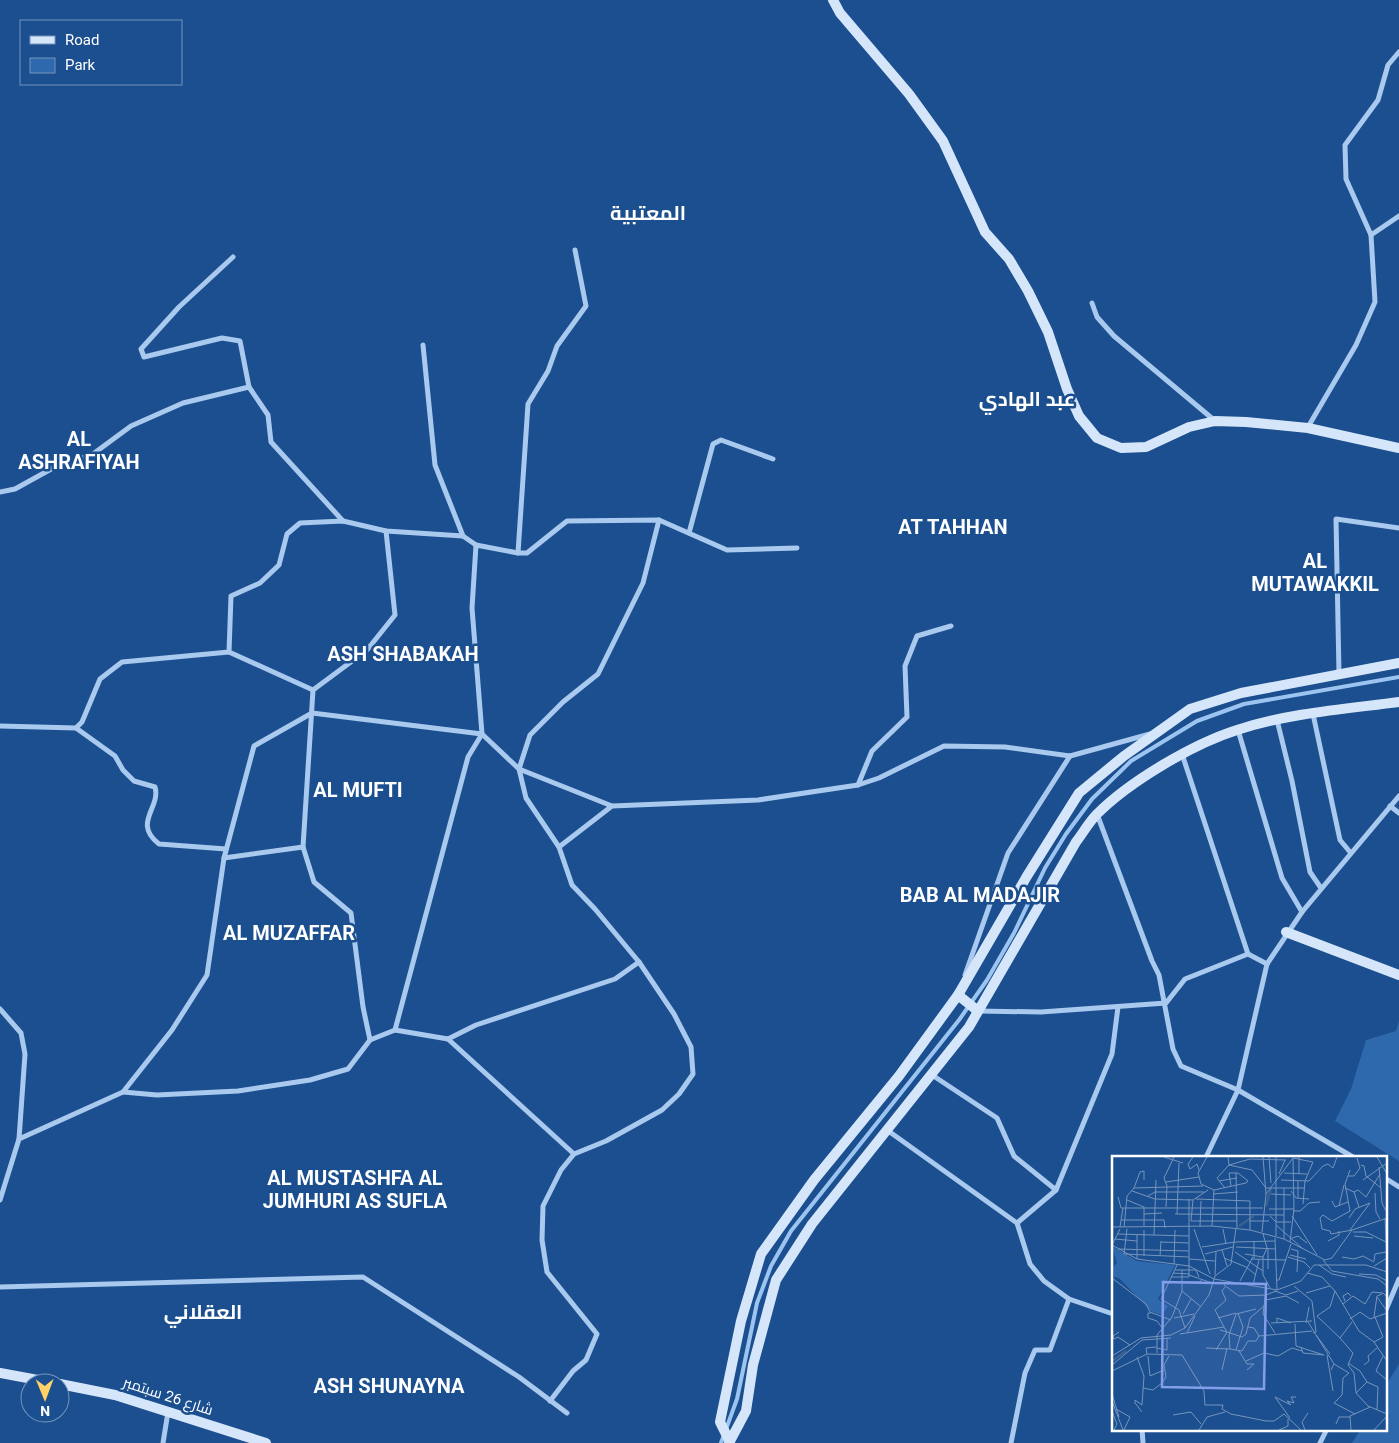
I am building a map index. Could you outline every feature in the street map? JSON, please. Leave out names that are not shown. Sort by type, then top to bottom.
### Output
[{"type":"main road","points":[[833,0],[840,13],[909,94],[943,141],[985,232],[1009,259],[1028,291],[1048,332],[1067,389],[1079,416],[1097,438],[1121,448],[1146,447],[1189,427],[1215,421],[1308,428],[1399,448]]},
{"type":"main road","points":[[731,1443],[720,1422],[741,1320],[761,1254],[814,1180],[899,1076],[958,995],[1027,876],[1079,793],[1124,756],[1190,709],[1241,693],[1399,663]]},
{"type":"main road","points":[[731,1443],[746,1410],[753,1365],[776,1280],[812,1224],[969,1027],[1076,842],[1097,814],[1134,785],[1182,754],[1238,730],[1276,720],[1399,702]]},
{"type":"main road","points":[[1286,932],[1399,975]]},
{"type":"main road","points":[[958,995],[978,1011]]},
{"type":"main road","points":[[0,1373],[20,1377]]},
{"type":"main road","name":"شارع 26 سبتمبر","points":[[70,1386],[115,1395],[266,1443]]},
{"type":"street","points":[[1308,428],[1356,344],[1375,302],[1371,235],[1346,179],[1345,145],[1378,100],[1388,65],[1399,52]]},
{"type":"street","points":[[1371,235],[1399,216]]},
{"type":"street","points":[[518,554],[528,404],[548,371],[557,346],[586,306],[574,250]]},
{"type":"street","points":[[233,257],[179,307],[141,350],[144,357],[222,338],[240,341],[249,386],[268,415],[271,442],[343,521]]},
{"type":"street","points":[[1092,303],[1097,317],[1114,336],[1215,421]]},
{"type":"street","points":[[423,345],[435,465],[463,536]]},
{"type":"street","points":[[0,492],[15,490],[54,468],[93,454],[131,426],[183,402],[249,386]]},
{"type":"street","points":[[689,533],[713,444],[721,440],[773,458]]},
{"type":"street","points":[[1339,674],[1336,519],[1399,528]]},
{"type":"street","points":[[550,1401],[573,1371],[586,1360],[596,1334],[547,1272],[542,1240],[543,1206],[561,1170],[574,1154],[606,1141],[662,1110],[679,1094],[693,1074],[691,1047],[674,1014],[639,962],[596,909],[572,885],[559,847],[526,798],[519,769],[530,735],[564,702],[598,674],[643,583],[660,520]]},
{"type":"street","points":[[229,652],[231,596],[260,583],[279,565],[287,534],[300,523],[343,521],[386,531],[463,536],[476,545],[518,554],[527,553],[567,521],[660,520],[727,550],[797,548]]},
{"type":"street","points":[[313,690],[367,650],[395,615],[386,531]]},
{"type":"street","points":[[395,1030],[468,757],[482,734],[472,608],[476,545]]},
{"type":"street","points":[[858,785],[872,751],[907,717],[904,666],[918,636],[951,626]]},
{"type":"street","points":[[76,728],[82,722],[100,680],[122,662],[229,652],[313,690]]},
{"type":"street","points":[[313,690],[303,847],[314,882],[351,912],[363,1007],[370,1040]]},
{"type":"street","points":[[19,1139],[123,1092],[172,1030],[207,975],[224,858],[254,746],[312,714],[482,734],[519,769],[612,806],[758,800],[858,785],[878,778],[944,746],[1005,747],[1070,756],[1160,731]]},
{"type":"street","points":[[1313,714],[1340,840],[1350,852]]},
{"type":"street","points":[[1276,720],[1292,781],[1310,872],[1321,888]]},
{"type":"street","points":[[0,726],[76,728],[115,756],[123,770],[134,781],[154,787],[156,792],[146,820],[151,838],[159,844],[226,850]]},
{"type":"street","points":[[1238,730],[1282,878],[1302,912]]},
{"type":"street","points":[[1182,754],[1248,954],[1267,964]]},
{"type":"street","points":[[958,995],[1008,853],[1070,756]]},
{"type":"street","points":[[1206,1156],[1238,1090],[1267,964],[1286,932],[1350,852],[1399,796]]},
{"type":"street","points":[[559,847],[612,806]]},
{"type":"street","points":[[1390,806],[1399,813]]},
{"type":"street","points":[[1097,814],[1152,961],[1159,975],[1166,1003],[1172,1049],[1181,1066],[1238,1090],[1351,1156]]},
{"type":"street","points":[[224,858],[303,847]]},
{"type":"street","points":[[978,1011],[1041,1012],[1166,1003],[1185,979],[1248,954]]},
{"type":"street","points":[[448,1039],[476,1025],[615,979],[639,962]]},
{"type":"street","points":[[1017,1223],[1056,1190],[1112,1054],[1118,1007]]},
{"type":"street","points":[[0,1009],[21,1033],[24,1054],[19,1139],[0,1200]]},
{"type":"street","points":[[123,1092],[158,1095],[238,1091],[310,1080],[348,1069],[370,1040],[395,1030],[448,1039],[574,1154]]},
{"type":"street","points":[[932,1074],[997,1118],[1014,1156],[1056,1190]]},
{"type":"street","points":[[887,1130],[1017,1223],[1030,1264],[1044,1281],[1069,1299],[1112,1314]]},
{"type":"street","points":[[1386,1179],[1399,1187]]},
{"type":"street","points":[[0,1287],[363,1277],[519,1377],[567,1413]]},
{"type":"street","points":[[1386,1310],[1399,1279]]},
{"type":"street","points":[[1011,1443],[1025,1373],[1035,1350],[1050,1350],[1069,1299]]},
{"type":"street","points":[[163,1443],[168,1412]]},
{"type":"street","points":[[1142,1430],[1142,1443]]},
{"type":"street","points":[[1320,1443],[1326,1430]]},
{"type":"green space","points":[[1399,1021],[1399,1161],[1335,1121],[1351,1089],[1366,1040],[1396,1031]]},
{"type":"green space","points":[[1399,1364],[1399,1443],[1352,1443],[1360,1430],[1386,1430],[1386,1385]]},
{"type":"waterway","points":[[721,1443],[737,1399],[757,1303],[771,1266],[791,1231],[959,1020],[987,980],[1014,933],[1045,868],[1066,834],[1092,799],[1131,761],[1197,721],[1244,704],[1399,677]]},
{"type":"district","name":"المعتبية","points":[[648,213]]},
{"type":"district","name":"عبد الهادي","points":[[1027,399]]},
{"type":"district","name":"AL ASHRAFIYAH","points":[[79,450]]},
{"type":"district","name":"AT TAHHAN","points":[[953,527]]},
{"type":"district","name":"AL MUTAWAKKIL","points":[[1315,572]]},
{"type":"district","name":"ASH SHABAKAH","points":[[403,654]]},
{"type":"district","name":"AL MUFTI","points":[[358,790]]},
{"type":"district","name":"BAB AL MADAJIR","points":[[980,895]]},
{"type":"district","name":"AL MUZAFFAR","points":[[289,933]]},
{"type":"district","name":"AL MUSTASHFA AL JUMHURI AS SUFLA","points":[[355,1190]]},
{"type":"district","name":"العقلاني","points":[[203,1312]]},
{"type":"district","name":"ASH SHUNAYNA","points":[[389,1386]]}]
